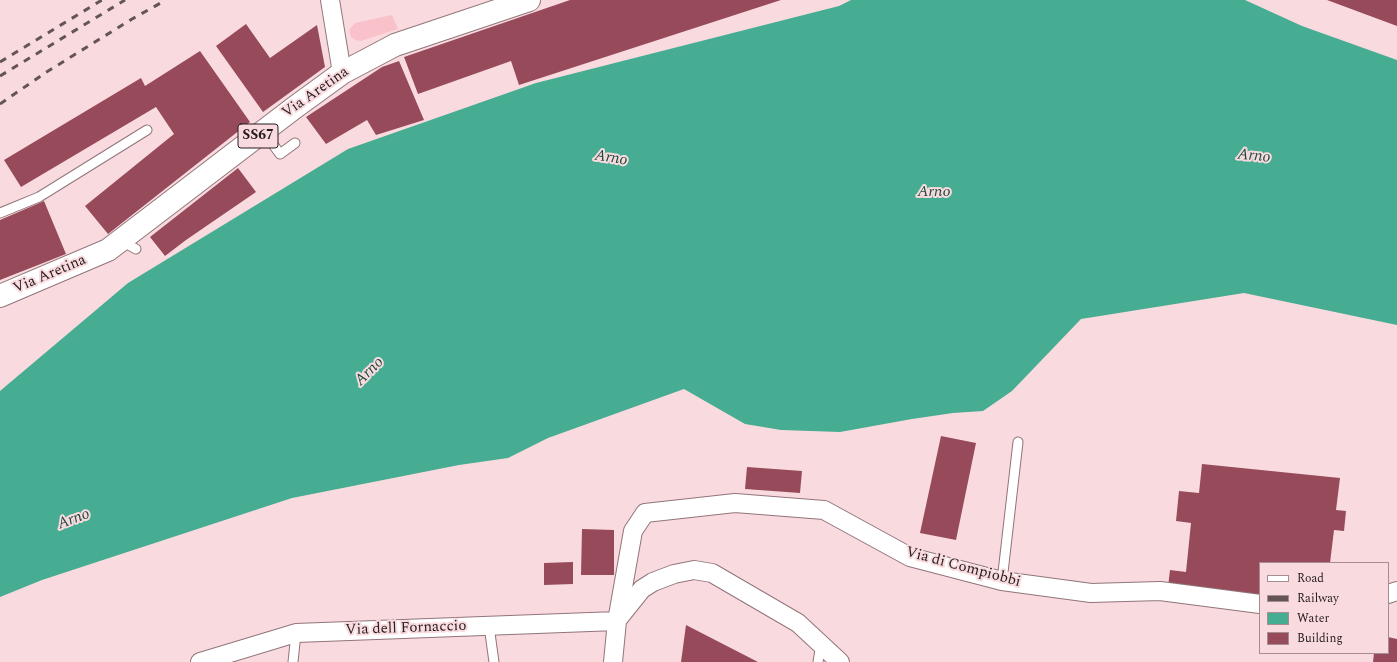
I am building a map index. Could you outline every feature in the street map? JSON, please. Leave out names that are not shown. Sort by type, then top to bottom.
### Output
[{"type":"main road","name":"Via Aretina","points":[[0,296],[108,250],[128,245],[264,132],[342,73],[395,45],[529,0]]},
{"type":"street","points":[[330,0],[342,73]]},
{"type":"street","name":"Via di Compiobbi","points":[[613,662],[617,621],[633,531],[645,513],[736,503],[824,510],[910,557],[1002,581],[1091,593],[1160,591],[1259,604]]},
{"type":"street","points":[[617,621],[642,589],[653,582],[674,574],[694,570],[712,573],[798,623],[840,662]]},
{"type":"street","name":"Via dell Fornaccio","points":[[200,662],[296,633],[617,621]]},
{"type":"lane","points":[[0,213],[39,197],[147,130]]},
{"type":"lane","points":[[264,132],[280,154],[295,143]]},
{"type":"lane","points":[[1002,581],[1018,442]]},
{"type":"lane","points":[[489,626],[494,662]]},
{"type":"lane","points":[[293,662],[296,633]]},
{"type":"lane","points":[[818,662],[821,644]]},
{"type":"shaded area","points":[[392,15],[398,29],[361,41],[355,40],[351,37],[349,30],[355,23]]},
{"type":"water","name":"Arno","points":[[851,0],[1245,0],[1302,26],[1397,60],[1397,325],[1244,293],[1081,319],[1012,391],[983,411],[953,413],[912,419],[840,432],[781,430],[745,424],[684,389],[548,438],[508,458],[459,465],[292,498],[42,580],[0,597],[0,391],[128,283],[348,149],[536,83],[839,6]]},
{"type":"building","points":[[570,0],[781,0],[519,85],[511,61],[418,94],[404,57]]},
{"type":"building","points":[[1327,0],[1397,0],[1397,26]]},
{"type":"building","points":[[246,24],[270,58],[317,25],[325,67],[263,112],[216,46]]},
{"type":"building","points":[[200,51],[250,122],[108,234],[85,206],[174,134],[156,107],[21,187],[4,160],[141,78],[145,86]]},
{"type":"building","points":[[399,61],[424,120],[376,135],[367,120],[326,144],[306,117],[382,67]]},
{"type":"building","points":[[238,168],[256,192],[165,256],[150,237]]},
{"type":"building","points":[[44,201],[66,254],[0,280],[0,220]]},
{"type":"building","points":[[941,436],[976,443],[956,540],[920,533]]},
{"type":"building","points":[[1202,464],[1340,478],[1336,510],[1346,511],[1344,531],[1334,530],[1330,562],[1259,562],[1259,596],[1168,587],[1170,570],[1186,572],[1191,523],[1176,521],[1179,491],[1199,493]]},
{"type":"building","points":[[747,467],[802,471],[800,493],[745,489]]},
{"type":"building","points":[[582,529],[614,530],[614,575],[581,575]]},
{"type":"building","points":[[573,562],[573,584],[544,585],[544,563]]},
{"type":"building","points":[[686,625],[758,662],[681,662]]},
{"type":"building","points":[[1389,637],[1397,639],[1397,662],[1373,662],[1374,654],[1389,654]]},
{"type":"railway","points":[[0,62],[102,0]]},
{"type":"railway","points":[[0,76],[125,0]]},
{"type":"railway","points":[[0,104],[45,73],[132,19],[166,0]]}]
